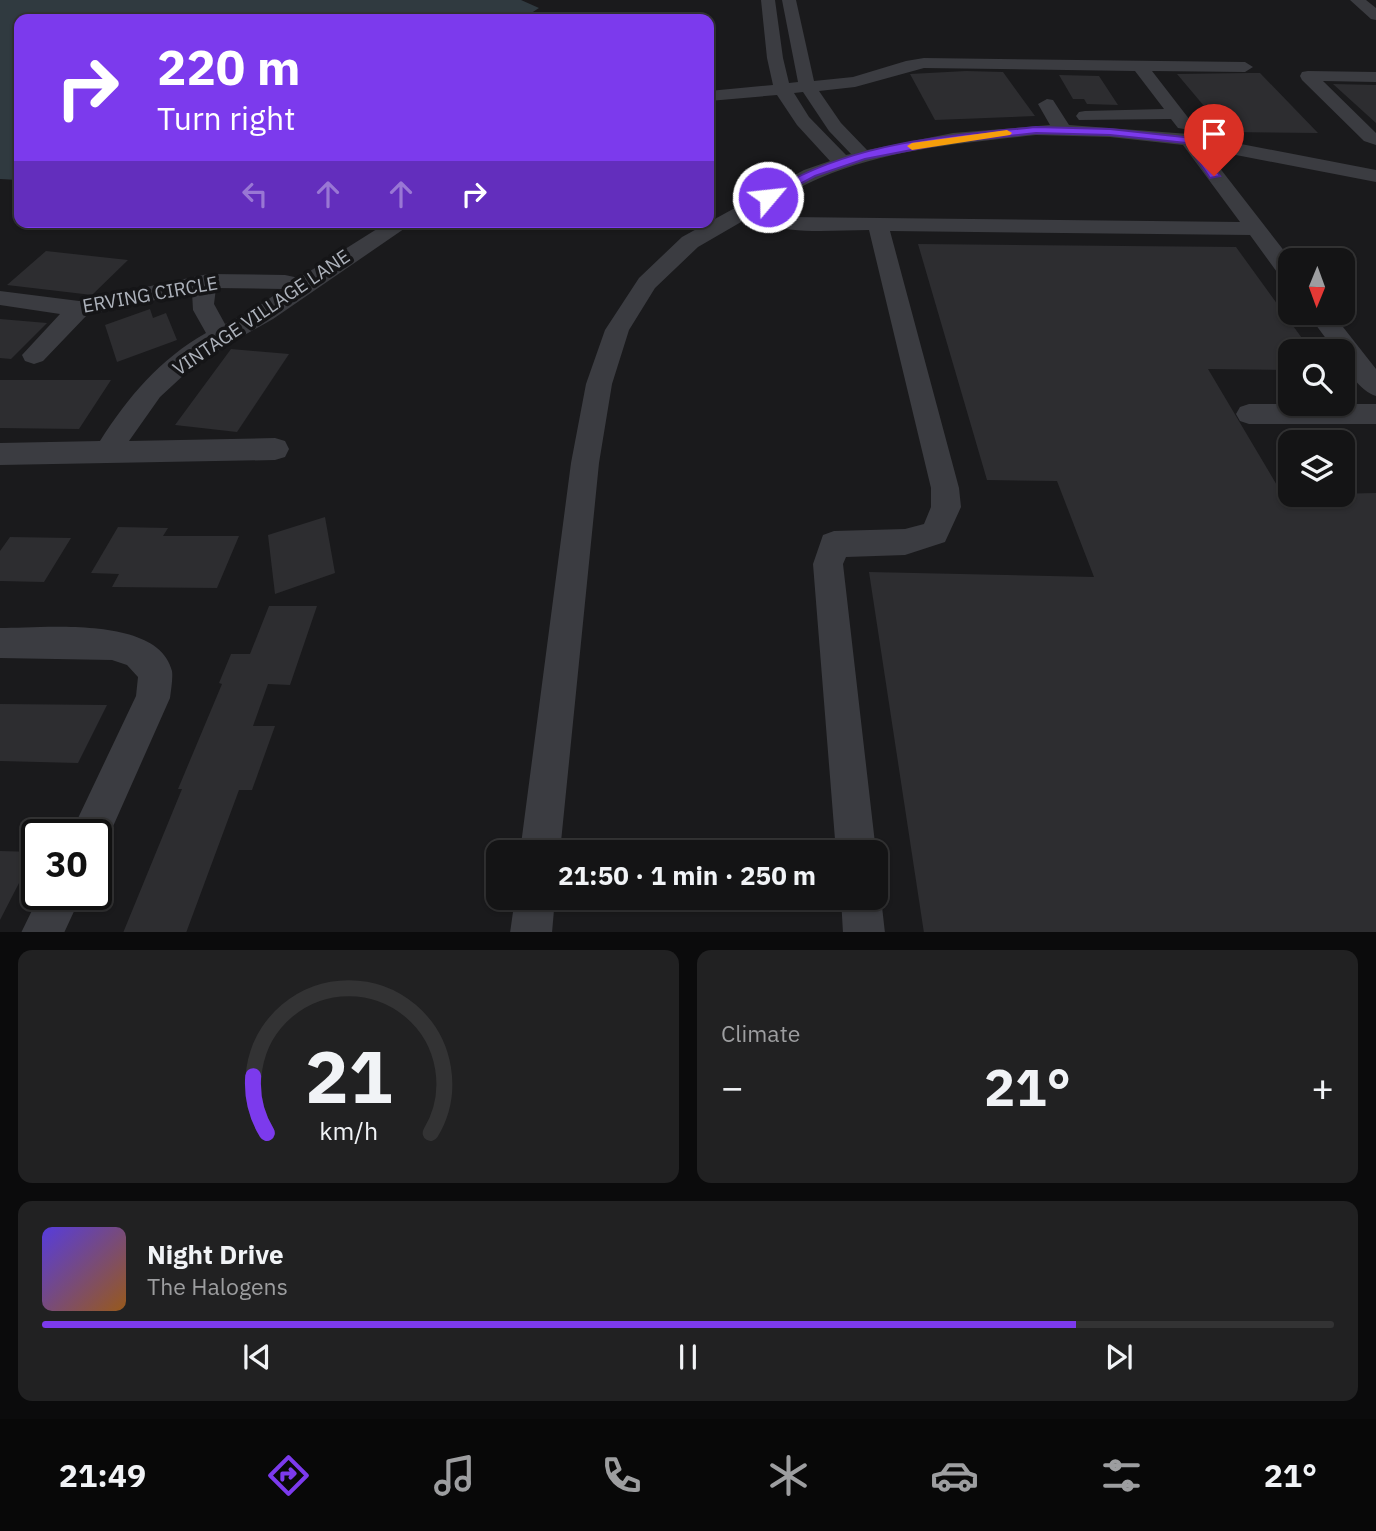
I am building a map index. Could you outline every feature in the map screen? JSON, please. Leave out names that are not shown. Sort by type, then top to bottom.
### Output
[{"type":"street","points":[[768,0],[782,86],[808,129],[853,159]]},
{"type":"street","points":[[789,0],[807,86],[853,159]]},
{"type":"street","points":[[1357,0],[1376,16]]},
{"type":"street","points":[[714,86],[807,86],[855,82],[912,64],[1115,68],[1245,67]]},
{"type":"street","points":[[1140,66],[1177,114],[1193,141],[1278,259]]},
{"type":"street","points":[[1376,77],[1308,76],[1370,137],[1376,139]]},
{"type":"street","points":[[714,95],[782,86]]},
{"type":"street","points":[[541,840],[585,463],[599,384],[617,330],[650,280],[690,242],[811,174],[853,159],[957,138],[1036,130],[1055,117],[1146,109],[1177,114]]},
{"type":"street","points":[[1055,117],[1110,132],[1193,141],[1376,176]]},
{"type":"street","points":[[747,209],[770,221],[1255,229]]},
{"type":"street","points":[[855,840],[828,564],[834,544],[905,542],[934,533],[946,508],[946,488],[878,224]]},
{"type":"street","name":"VINTAGE VILLAGE LANE","points":[[108,452],[130,413],[156,382],[206,344],[263,314],[300,286],[393,228]]},
{"type":"street","points":[[208,281],[203,290],[203,311],[220,336]]},
{"type":"street","name":"ERVING CIRCLE","points":[[0,298],[79,309],[208,281],[285,282],[300,286]]},
{"type":"street","points":[[34,355],[79,309]]},
{"type":"street","points":[[1330,326],[1376,387]]},
{"type":"street","points":[[1249,414],[1376,414]]},
{"type":"street","points":[[0,454],[275,449]]},
{"type":"street","points":[[0,643],[112,644],[139,654],[155,673],[153,698],[96,819]]},
{"type":"street","points":[[43,932],[54,910]]},
{"type":"street","points":[[531,932],[534,910]]},
{"type":"street","points":[[861,910],[864,932]]},
{"type":"shaded area","points":[[0,0],[521,0],[539,8],[530,14],[14,14],[14,180],[0,179]]},
{"type":"building","points":[[1003,72],[1035,116],[935,120],[910,74]]},
{"type":"building","points":[[1260,73],[1318,133],[1226,132],[1177,74]]},
{"type":"building","points":[[1059,75],[1099,76],[1118,105],[1087,104],[1084,99],[1073,99]]},
{"type":"building","points":[[1333,84],[1376,85],[1376,123]]},
{"type":"building","points":[[918,244],[1236,247],[1278,305],[1278,326],[1293,326],[1303,339],[1278,339],[1278,370],[1208,369],[1278,487],[1278,507],[1355,507],[1355,493],[1376,493],[1376,932],[924,932],[869,572],[1094,577],[1057,481],[987,480]]},
{"type":"building","points":[[46,251],[128,260],[92,295],[7,285]]},
{"type":"building","points":[[150,309],[153,318],[166,313],[177,340],[117,362],[105,325]]},
{"type":"building","points":[[0,319],[47,323],[11,359],[0,358]]},
{"type":"building","points":[[231,349],[289,354],[237,432],[175,425]]},
{"type":"building","points":[[0,380],[111,380],[79,429],[0,428]]},
{"type":"building","points":[[325,517],[335,573],[275,594],[268,535]]},
{"type":"building","points":[[118,527],[168,528],[163,536],[239,536],[217,588],[112,587],[119,574],[91,573]]},
{"type":"building","points":[[10,537],[71,538],[44,582],[0,581],[0,551]]},
{"type":"building","points":[[269,606],[317,606],[290,685],[268,684],[253,726],[275,726],[252,790],[239,790],[186,932],[123,932],[182,789],[178,789],[222,684],[219,683],[231,654],[250,654]]},
{"type":"building","points":[[0,704],[107,705],[78,763],[0,761]]},
{"type":"building","points":[[0,851],[21,852],[21,879],[0,920]]},
{"type":"slow traffic","points":[[912,146],[1007,133]]},
{"type":"route","points":[[768,197],[811,174],[863,156],[953,139],[1036,130],[1110,132],[1189,140],[1214,176]]}]
